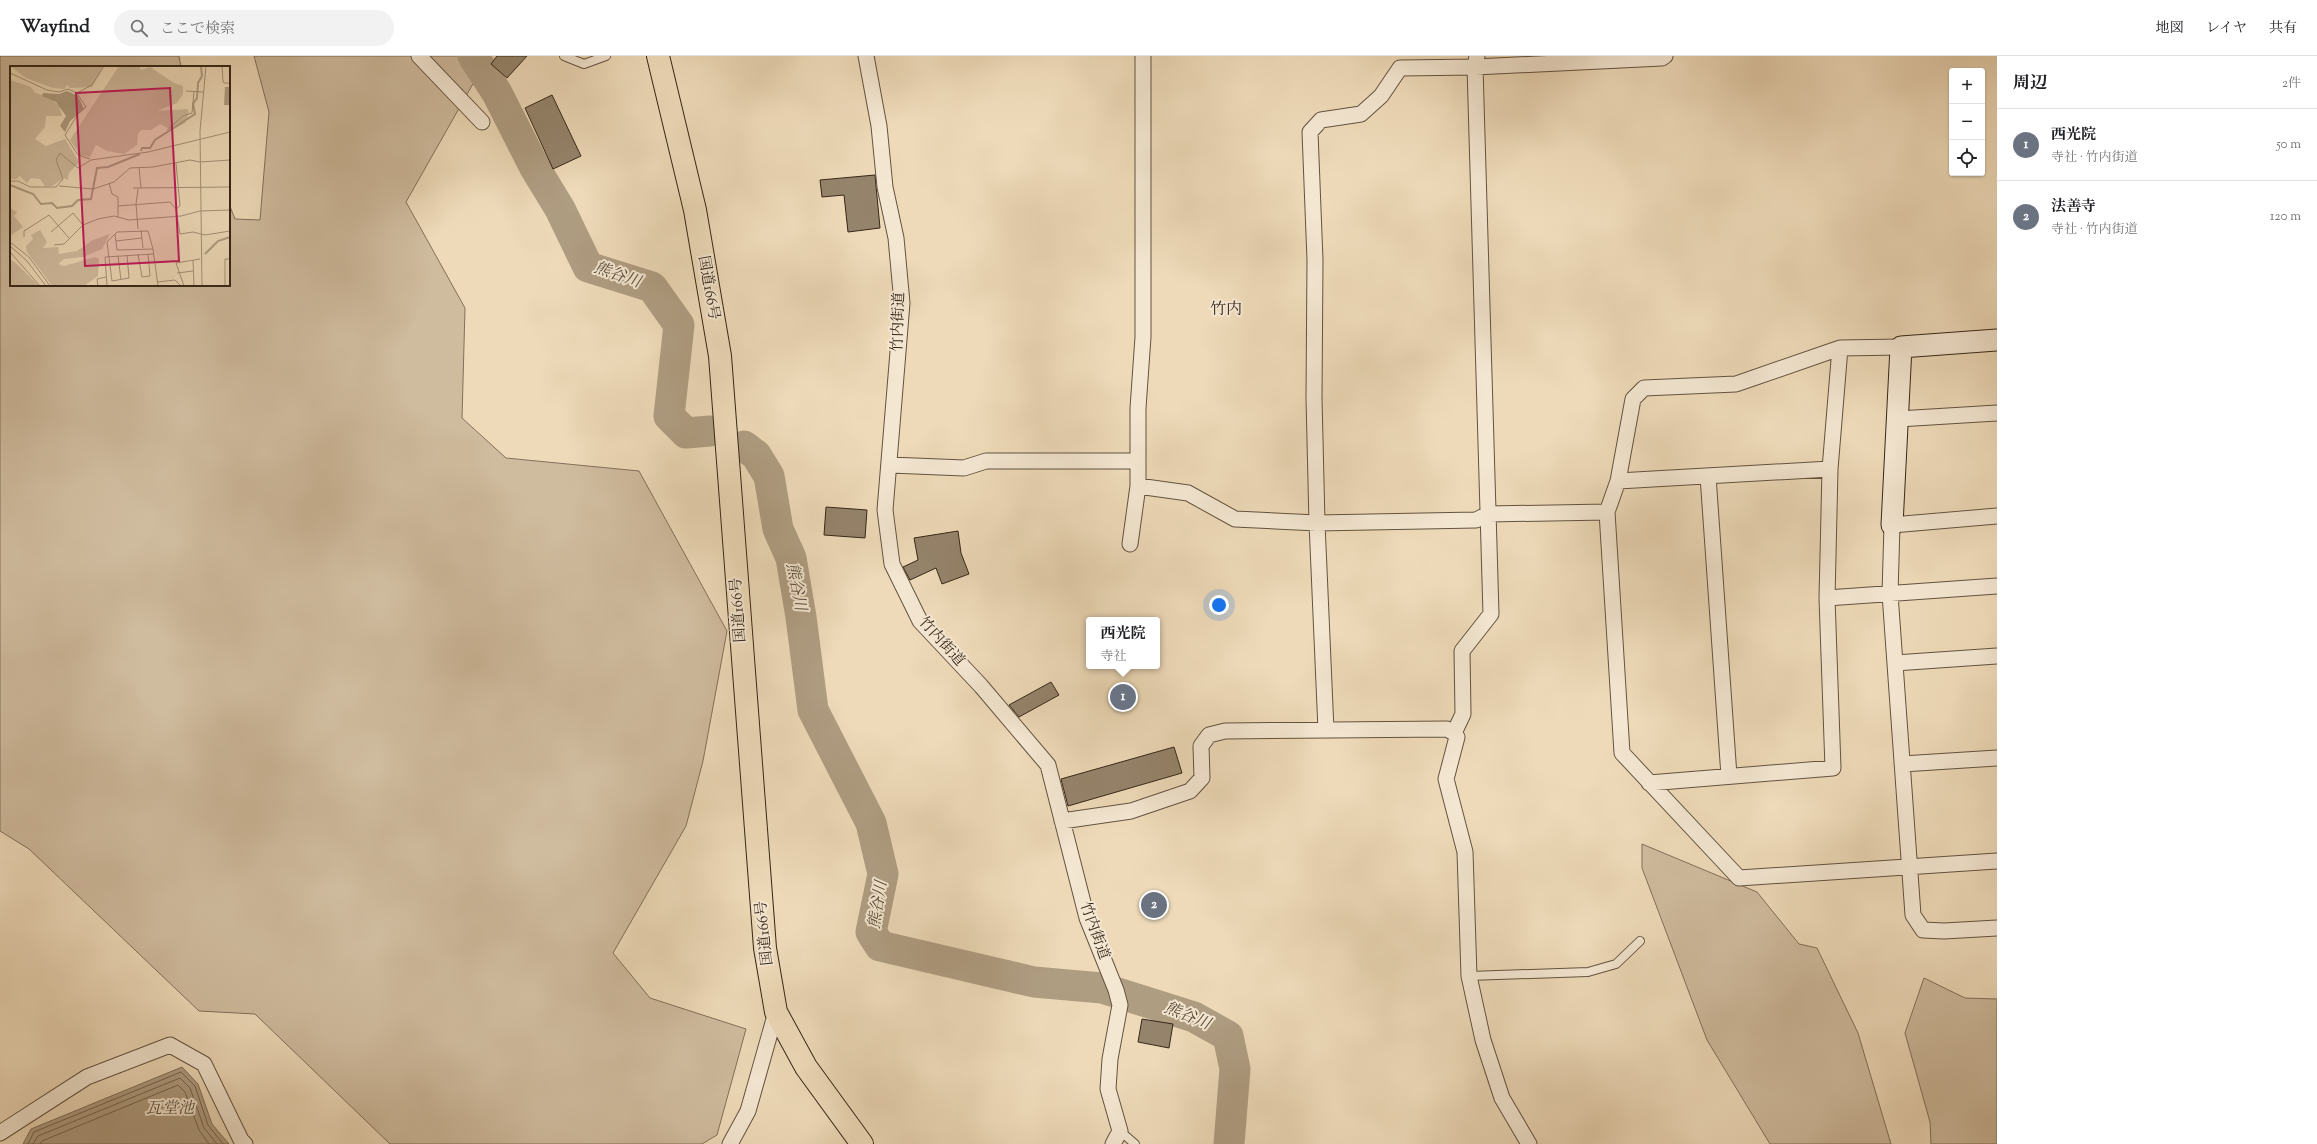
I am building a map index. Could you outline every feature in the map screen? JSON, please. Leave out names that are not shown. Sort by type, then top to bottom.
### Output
[{"type":"highway","name":"国道166号","points":[[658,56],[695,210],[720,356],[764,940],[776,1012],[806,1067],[862,1144]]},
{"type":"street","points":[[419,56],[482,122]]},
{"type":"street","name":"竹内街道","points":[[866,56],[879,126],[886,187],[896,238],[902,304],[890,465],[885,510],[892,564],[920,621],[981,686],[1048,765],[1087,918],[1116,990],[1120,1004],[1110,1059],[1108,1089],[1117,1138]]},
{"type":"street","points":[[1130,544],[1138,486],[1138,408],[1143,337],[1143,56]]},
{"type":"street","points":[[1326,730],[1317,523],[1314,398],[1315,260],[1310,132],[1321,120],[1361,114],[1381,96],[1397,62],[1662,58],[1665,56]]},
{"type":"street","points":[[1454,733],[1463,714],[1462,651],[1491,614],[1476,62]]},
{"type":"street","points":[[1997,340],[1840,348],[1736,384],[1644,388],[1632,399],[1618,481],[1607,512],[1622,753],[1738,878],[1997,861]]},
{"type":"street","points":[[1901,346],[1890,594],[1908,868],[1913,915],[1923,930],[1944,931],[1997,928]]},
{"type":"street","points":[[1649,783],[1833,768],[1827,598],[1830,469],[1840,348]]},
{"type":"street","points":[[1898,419],[1997,413]]},
{"type":"street","points":[[890,465],[964,468],[986,461],[1138,461]]},
{"type":"street","points":[[1618,481],[1830,469]]},
{"type":"street","points":[[1708,476],[1729,776]]},
{"type":"street","points":[[1138,486],[1188,493],[1235,519],[1317,523],[1476,520],[1488,514],[1607,512]]},
{"type":"street","points":[[1892,525],[1997,516]]},
{"type":"street","points":[[1827,598],[1997,586]]},
{"type":"street","points":[[1895,663],[1997,656]]},
{"type":"street","points":[[1062,821],[1132,811],[1190,791],[1202,778],[1201,746],[1209,735],[1225,731],[1447,729],[1454,733],[1457,737],[1446,779],[1465,852],[1468,976],[1483,1040],[1502,1098],[1529,1144]]},
{"type":"street","points":[[1902,764],[1997,758]]},
{"type":"street","points":[[730,1144],[748,1111],[776,1012]]},
{"type":"street","points":[[0,1133],[87,1077],[170,1045],[204,1064],[241,1140],[245,1144]]},
{"type":"lane","points":[[564,56],[584,64],[606,56]]},
{"type":"lane","points":[[1468,976],[1588,972],[1616,964],[1640,940]]},
{"type":"lane","points":[[1117,1138],[1135,1144]]},
{"type":"shaded area","points":[[0,56],[179,56],[181,66],[10,66],[10,286],[230,286],[230,206],[235,219],[260,220],[269,112],[254,56],[486,56],[487,59],[406,202],[465,308],[462,418],[506,458],[639,471],[727,631],[703,761],[686,826],[613,953],[650,998],[746,1029],[717,1135],[702,1144],[390,1144],[255,1014],[199,1011],[29,849],[0,831]]},
{"type":"shaded area","points":[[1642,844],[1757,892],[1799,944],[1817,948],[1858,1033],[1891,1144],[1770,1144],[1707,1040],[1642,868]]},
{"type":"shaded area","points":[[1924,978],[1965,998],[1997,999],[1997,1144],[1931,1144],[1930,1122],[1905,1033]]},
{"type":"water","name":"瓦堂池","points":[[182,1067],[198,1084],[212,1124],[229,1144],[23,1144],[31,1129]]},
{"type":"building","points":[[497,56],[527,56],[507,78],[491,64]]},
{"type":"building","points":[[552,95],[581,156],[553,169],[525,108]]},
{"type":"building","points":[[875,175],[880,228],[848,232],[844,195],[822,197],[820,180]]},
{"type":"building","points":[[826,507],[867,510],[865,538],[824,535]]},
{"type":"building","points":[[958,531],[961,553],[969,574],[942,584],[936,568],[910,580],[903,567],[918,560],[914,538]]},
{"type":"building","points":[[1051,682],[1059,695],[1019,717],[1009,705]]},
{"type":"building","points":[[1174,747],[1182,773],[1068,806],[1061,779]]},
{"type":"building","points":[[1142,1019],[1173,1024],[1169,1048],[1138,1042]]},
{"type":"waterway","name":"熊谷川","points":[[473,56],[497,93],[535,168],[560,209],[588,267],[652,287],[679,325],[669,416],[686,433],[710,431]]},
{"type":"waterway","name":"熊谷川","points":[[744,446],[756,455],[769,476],[778,529],[791,558],[801,617],[813,710],[871,823],[883,874],[871,932],[880,946],[1034,982],[1102,988],[1194,1017],[1228,1036],[1235,1069],[1229,1144]]},
{"type":"place","name":"西光院","points":[[1123,697]]},
{"type":"place","name":"法善寺","points":[[1154,905]]},
{"type":"district","name":"竹内","points":[[1226,310]]}]
